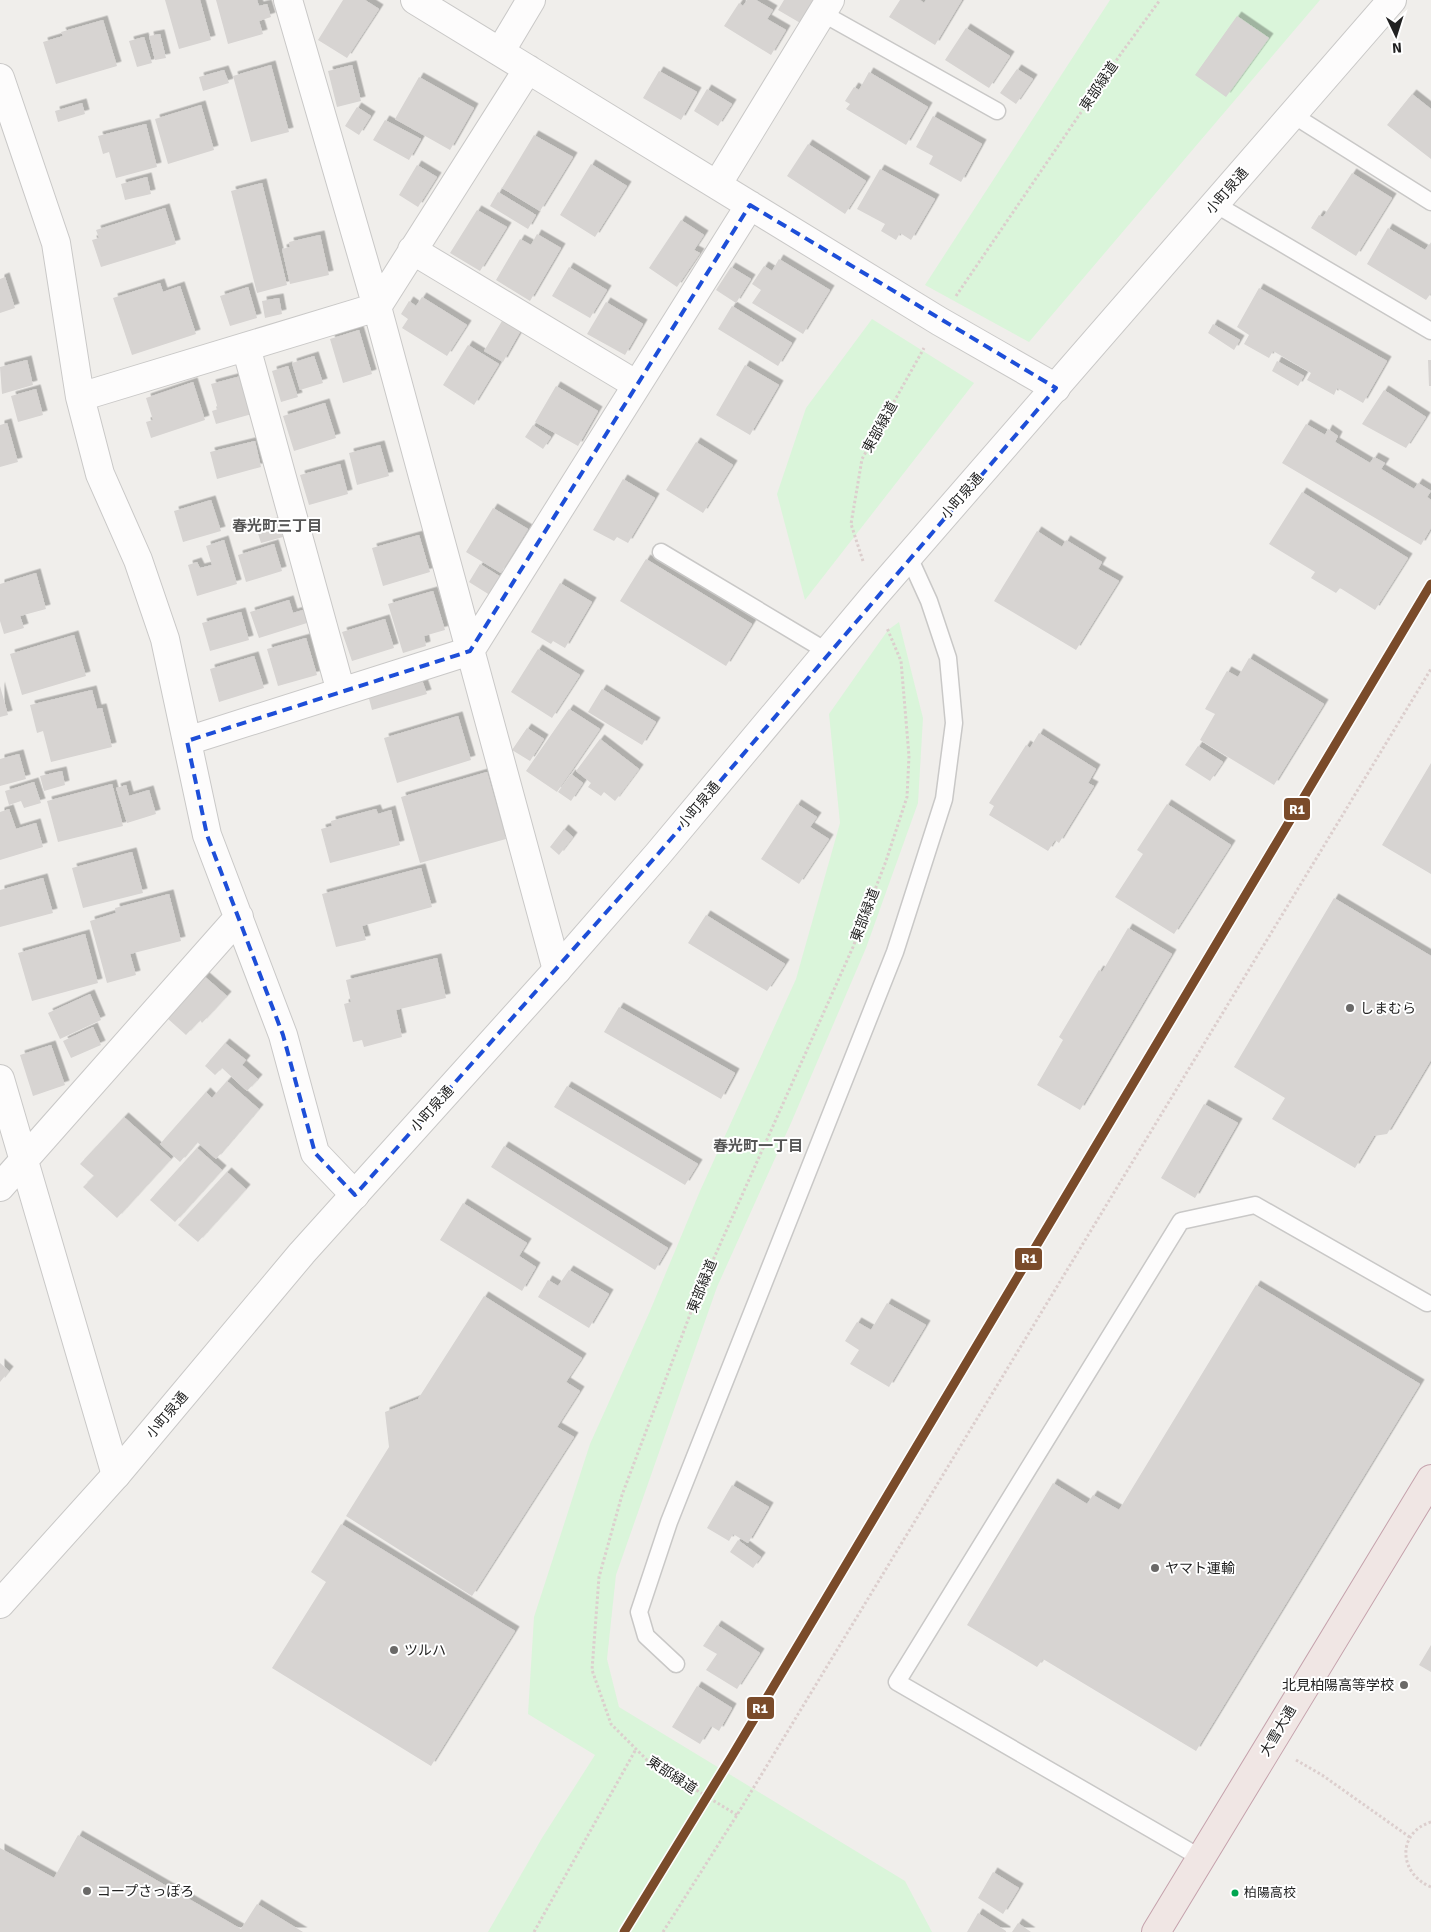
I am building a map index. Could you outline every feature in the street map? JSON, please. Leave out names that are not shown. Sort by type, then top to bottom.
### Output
[{"type":"highway","name":"大雪大通","points":[[1156,1932],[1431,1479]]},
{"type":"street","points":[[288,0],[377,307],[557,970]]},
{"type":"street","points":[[415,0],[939,321],[1056,388]]},
{"type":"street","points":[[500,52],[531,0]]},
{"type":"street","name":"小町泉通","points":[[0,1604],[116,1475],[302,1253],[557,970],[658,854],[874,596],[1392,0]]},
{"type":"street","points":[[717,185],[826,6]]},
{"type":"street","points":[[80,397],[377,307],[528,69]]},
{"type":"street","points":[[0,78],[56,243],[80,397],[100,474],[138,560],[165,639],[207,835],[283,1035],[316,1153],[355,1195]]},
{"type":"street","points":[[187,741],[470,651],[750,205]]},
{"type":"street","points":[[412,250],[637,385]]},
{"type":"street","points":[[246,347],[341,692]]},
{"type":"street","points":[[0,1187],[239,917]]},
{"type":"street","points":[[0,1079],[116,1475]]},
{"type":"lane","points":[[826,6],[998,111]]},
{"type":"lane","points":[[1293,115],[1431,202]]},
{"type":"lane","points":[[1216,204],[1431,331]]},
{"type":"lane","points":[[661,552],[828,652]]},
{"type":"lane","points":[[676,1664],[646,1636],[639,1612],[669,1522],[895,952],[944,799],[954,723],[948,658],[929,601],[909,557]]},
{"type":"lane","points":[[1201,1858],[897,1682],[1181,1221],[1255,1205],[1427,1303]]},
{"type":"path","name":"東部緑道","points":[[737,1815],[647,1760],[611,1724],[592,1670],[599,1577],[622,1495],[697,1296],[853,946],[886,860],[907,797],[908,756],[901,661],[874,596],[851,524],[862,459],[939,321],[1120,55],[1160,0]]},
{"type":"path","points":[[663,1932],[737,1815],[1431,668]]},
{"type":"path","points":[[1270,1744],[1322,1775],[1411,1838]]},
{"type":"path","points":[[534,1932],[636,1749]]},
{"type":"path","points":[[1431,1822],[1424,1824],[1414,1832],[1407,1844],[1406,1857],[1409,1870],[1418,1881],[1431,1887]]},
{"type":"highlighted area","points":[[750,205],[1056,388],[658,854],[355,1195],[315,1153],[283,1035],[207,835],[187,741],[470,651]]},
{"type":"green space","points":[[1110,0],[1320,0],[1029,342],[925,285]]},
{"type":"green space","points":[[872,319],[974,383],[805,600],[777,494],[806,408]]},
{"type":"green space","points":[[899,622],[923,718],[918,803],[866,948],[791,1123],[717,1287],[616,1575],[607,1659],[619,1707],[905,1881],[932,1932],[488,1932],[542,1838],[595,1755],[528,1714],[534,1617],[590,1444],[650,1311],[700,1191],[796,979],[840,823],[829,714],[888,630]]},
{"type":"building","points":[[165,0],[200,0],[211,40],[179,49]]},
{"type":"building","points":[[216,0],[257,0],[259,6],[267,4],[271,17],[259,21],[263,34],[228,44]]},
{"type":"building","points":[[343,0],[365,0],[379,9],[347,58],[318,40]]},
{"type":"building","points":[[747,0],[756,0],[773,10],[767,19],[786,30],[771,55],[724,26],[739,3],[743,6]]},
{"type":"building","points":[[784,0],[815,1],[802,24],[778,10]]},
{"type":"building","points":[[900,0],[920,0],[924,3],[926,0],[962,0],[935,45],[889,17]]},
{"type":"building","points":[[1237,16],[1269,38],[1226,97],[1195,75]]},
{"type":"building","points":[[103,20],[117,66],[56,84],[43,42],[63,36],[61,32]]},
{"type":"building","points":[[966,28],[1010,56],[989,88],[945,60]]},
{"type":"building","points":[[160,34],[166,58],[155,60],[149,36]]},
{"type":"building","points":[[144,37],[152,63],[137,67],[129,41]]},
{"type":"building","points":[[271,65],[289,132],[251,142],[233,76]]},
{"type":"building","points":[[352,65],[361,101],[337,107],[328,71]]},
{"type":"building","points":[[1017,69],[1033,79],[1016,104],[1000,93]]},
{"type":"building","points":[[224,70],[229,83],[203,91],[199,77]]},
{"type":"building","points":[[659,71],[697,92],[681,120],[643,98]]},
{"type":"building","points":[[869,72],[928,107],[906,145],[846,109],[850,104],[845,101],[854,87],[859,90]]},
{"type":"building","points":[[419,77],[474,108],[450,150],[395,119]]},
{"type":"building","points":[[707,89],[732,104],[718,126],[694,111]]},
{"type":"building","points":[[1412,94],[1431,109],[1431,159],[1387,125]]},
{"type":"building","points":[[82,103],[85,114],[58,122],[55,111]]},
{"type":"building","points":[[201,105],[214,150],[168,164],[155,119]]},
{"type":"building","points":[[357,107],[371,116],[359,135],[345,126]]},
{"type":"building","points":[[933,116],[982,144],[961,182],[929,164],[933,156],[916,147]]},
{"type":"building","points":[[385,120],[421,139],[409,160],[373,140]]},
{"type":"building","points":[[146,124],[157,167],[116,178],[109,152],[103,154],[98,136]]},
{"type":"building","points":[[534,135],[573,157],[540,211],[502,188]]},
{"type":"building","points":[[808,144],[866,181],[845,214],[787,176]]},
{"type":"building","points":[[591,164],[627,186],[595,237],[560,215]]},
{"type":"building","points":[[417,165],[437,177],[418,207],[399,195]]},
{"type":"building","points":[[880,169],[935,199],[911,240],[900,233],[896,240],[881,231],[885,224],[857,209]]},
{"type":"building","points":[[1352,173],[1392,198],[1356,256],[1311,228],[1319,215],[1323,217]]},
{"type":"building","points":[[147,177],[151,194],[125,200],[121,184]]},
{"type":"building","points":[[262,183],[287,285],[257,293],[231,191]]},
{"type":"building","points":[[498,192],[536,215],[528,229],[490,206]]},
{"type":"building","points":[[165,208],[176,244],[101,267],[92,240],[99,238],[96,230]]},
{"type":"building","points":[[477,210],[507,227],[480,271],[450,253]]},
{"type":"building","points":[[681,220],[704,235],[694,250],[700,253],[677,287],[649,268]]},
{"type":"building","points":[[1388,228],[1425,250],[1429,244],[1431,245],[1431,293],[1426,300],[1367,264]]},
{"type":"building","points":[[537,234],[561,248],[530,301],[496,280],[520,239],[531,245]]},
{"type":"building","points":[[320,235],[329,275],[290,284],[282,249],[290,247],[289,242]]},
{"type":"building","points":[[779,259],[830,290],[803,334],[752,303],[761,290],[752,284],[764,266],[772,271]]},
{"type":"building","points":[[569,267],[607,290],[590,318],[552,296]]},
{"type":"building","points":[[731,267],[751,279],[736,303],[716,290]]},
{"type":"building","points":[[5,277],[15,308],[0,313],[0,279]]},
{"type":"building","points":[[160,283],[163,292],[180,286],[196,334],[132,355],[113,298]]},
{"type":"building","points":[[248,287],[257,318],[230,326],[220,296]]},
{"type":"building","points":[[1259,288],[1387,361],[1363,403],[1337,388],[1334,395],[1307,380],[1311,373],[1273,351],[1269,358],[1244,344],[1249,335],[1237,327]]},
{"type":"building","points":[[422,297],[467,325],[447,356],[402,328],[408,319],[401,314],[409,301],[416,306]]},
{"type":"building","points":[[279,298],[282,314],[265,318],[262,301]]},
{"type":"building","points":[[606,302],[643,324],[625,355],[587,334]]},
{"type":"building","points":[[732,306],[792,343],[778,366],[718,329]]},
{"type":"building","points":[[502,321],[520,332],[503,362],[484,351]]},
{"type":"building","points":[[1213,324],[1240,340],[1234,350],[1208,333]]},
{"type":"building","points":[[359,330],[372,374],[343,383],[330,339]]},
{"type":"building","points":[[468,345],[499,364],[474,405],[443,385]]},
{"type":"building","points":[[314,356],[323,383],[300,390],[292,363]]},
{"type":"building","points":[[27,360],[33,385],[2,394],[0,367]]},
{"type":"building","points":[[1428,360],[1431,360],[1431,386],[1429,386]]},
{"type":"building","points":[[1277,361],[1304,376],[1298,386],[1272,371]]},
{"type":"building","points":[[745,365],[779,385],[750,435],[716,415]]},
{"type":"building","points":[[288,366],[298,397],[281,402],[272,371]]},
{"type":"building","points":[[241,376],[252,414],[216,424],[212,411],[218,409],[211,384]]},
{"type":"building","points":[[193,382],[205,420],[151,438],[146,422],[153,420],[146,398]]},
{"type":"building","points":[[556,386],[598,411],[578,446],[535,422]]},
{"type":"building","points":[[36,389],[43,415],[18,422],[11,396]]},
{"type":"building","points":[[1384,390],[1426,417],[1406,448],[1362,424]]},
{"type":"building","points":[[325,403],[336,438],[294,451],[283,416]]},
{"type":"building","points":[[7,423],[18,462],[0,467],[0,425]]},
{"type":"building","points":[[1306,424],[1325,435],[1328,429],[1338,436],[1335,442],[1370,463],[1374,457],[1385,463],[1381,469],[1414,489],[1418,483],[1431,491],[1427,497],[1431,500],[1431,528],[1421,545],[1282,463]]},
{"type":"building","points":[[533,425],[551,437],[543,449],[525,437]]},
{"type":"building","points":[[255,441],[261,467],[217,479],[210,452]]},
{"type":"building","points":[[696,442],[733,465],[703,513],[666,490]]},
{"type":"building","points":[[380,445],[389,476],[357,485],[349,453]]},
{"type":"building","points":[[340,464],[348,494],[309,505],[300,475]]},
{"type":"building","points":[[623,479],[655,498],[628,543],[617,537],[614,541],[593,530]]},
{"type":"building","points":[[1302,492],[1408,558],[1375,610],[1340,588],[1336,593],[1311,578],[1315,572],[1269,544]]},
{"type":"building","points":[[211,500],[221,531],[183,542],[174,511]]},
{"type":"building","points":[[493,508],[528,529],[501,573],[466,552]]},
{"type":"building","points":[[278,521],[283,537],[261,543],[256,527]]},
{"type":"building","points":[[1037,531],[1062,547],[1066,540],[1102,562],[1098,569],[1119,581],[1076,650],[994,601]]},
{"type":"building","points":[[419,535],[430,572],[383,586],[372,548]]},
{"type":"building","points":[[224,540],[237,584],[197,596],[188,565],[197,562],[200,568],[212,565],[206,546]]},
{"type":"building","points":[[274,544],[282,571],[246,582],[238,555]]},
{"type":"building","points":[[646,559],[752,624],[726,666],[620,601]]},
{"type":"building","points":[[480,564],[504,579],[493,597],[469,582]]},
{"type":"building","points":[[36,573],[46,609],[20,616],[24,628],[4,634],[0,621],[0,584]]},
{"type":"building","points":[[560,583],[592,602],[565,648],[553,641],[551,644],[531,632]]},
{"type":"building","points":[[433,591],[445,630],[424,636],[426,646],[403,653],[388,604]]},
{"type":"building","points":[[289,600],[293,613],[303,610],[307,623],[259,638],[250,612]]},
{"type":"building","points":[[241,612],[249,640],[210,651],[202,623]]},
{"type":"building","points":[[385,619],[394,648],[352,661],[342,632]]},
{"type":"building","points":[[74,635],[86,676],[22,695],[10,654]]},
{"type":"building","points":[[306,638],[317,675],[278,686],[267,649]]},
{"type":"building","points":[[538,649],[580,675],[552,718],[511,692]]},
{"type":"building","points":[[254,656],[264,688],[219,702],[210,669]]},
{"type":"building","points":[[1249,658],[1324,704],[1274,785],[1200,740],[1215,714],[1205,709],[1227,671],[1238,677]]},
{"type":"building","points":[[422,680],[427,694],[372,710],[368,695]]},
{"type":"building","points":[[0,686],[8,715],[0,717]]},
{"type":"building","points":[[602,689],[656,722],[642,745],[588,712]]},
{"type":"building","points":[[92,690],[97,709],[102,708],[112,747],[51,762],[43,731],[37,733],[30,705]]},
{"type":"building","points":[[569,709],[600,729],[557,792],[526,771]]},
{"type":"building","points":[[458,716],[471,760],[397,783],[384,738]]},
{"type":"building","points":[[527,728],[544,739],[530,761],[512,750]]},
{"type":"building","points":[[1039,733],[1096,769],[1088,783],[1094,786],[1059,843],[1055,840],[1048,851],[989,815],[994,806],[989,803],[1026,745],[1030,748]]},
{"type":"building","points":[[600,739],[639,769],[615,801],[604,792],[601,796],[588,787],[591,783],[576,771]]},
{"type":"building","points":[[1198,746],[1223,762],[1210,781],[1185,765]]},
{"type":"building","points":[[19,754],[26,779],[0,786],[0,759]]},
{"type":"building","points":[[1431,763],[1431,874],[1382,845]]},
{"type":"building","points":[[62,771],[65,785],[44,791],[40,776]]},
{"type":"building","points":[[487,772],[506,839],[420,863],[401,797]]},
{"type":"building","points":[[571,774],[583,783],[571,801],[558,792]]},
{"type":"building","points":[[34,782],[41,803],[24,808],[21,801],[9,805],[5,791]]},
{"type":"building","points":[[112,784],[123,826],[58,842],[47,801]]},
{"type":"building","points":[[126,785],[129,796],[149,790],[156,814],[127,823],[116,788]]},
{"type":"building","points":[[797,804],[817,817],[810,827],[829,839],[799,884],[761,859]]},
{"type":"building","points":[[1167,804],[1231,845],[1174,934],[1115,897],[1143,854],[1137,850]]},
{"type":"building","points":[[9,809],[16,829],[36,823],[43,847],[0,860],[0,812]]},
{"type":"building","points":[[376,809],[378,814],[391,810],[400,845],[330,863],[321,829],[332,826],[331,821]]},
{"type":"building","points":[[564,829],[573,837],[559,855],[550,847]]},
{"type":"building","points":[[132,852],[143,893],[83,908],[72,868]]},
{"type":"building","points":[[421,868],[432,907],[362,926],[366,940],[336,947],[322,894]]},
{"type":"building","points":[[43,878],[53,913],[0,927],[0,890]]},
{"type":"building","points":[[169,894],[181,941],[130,954],[136,975],[107,983],[90,921],[116,913],[115,908]]},
{"type":"building","name":"しまむら","points":[[1334,898],[1431,956],[1431,1060],[1387,1134],[1374,1136],[1355,1168],[1272,1119],[1285,1098],[1234,1067]]},
{"type":"building","points":[[706,915],[785,964],[767,991],[688,943]]},
{"type":"building","points":[[1128,928],[1172,954],[1080,1110],[1037,1085],[1063,1040],[1059,1037],[1099,970],[1102,972]]},
{"type":"building","points":[[85,934],[98,983],[32,1001],[18,953]]},
{"type":"building","points":[[437,958],[446,998],[396,1010],[402,1037],[364,1047],[362,1040],[353,1042],[344,1004],[351,1002],[346,980]]},
{"type":"building","points":[[204,976],[227,996],[202,1023],[200,1020],[186,1035],[167,1018]]},
{"type":"building","points":[[90,994],[101,1020],[60,1039],[48,1013]]},
{"type":"building","points":[[619,1007],[735,1073],[721,1099],[604,1032]]},
{"type":"building","points":[[93,1027],[101,1045],[71,1058],[63,1041]]},
{"type":"building","points":[[225,1043],[246,1060],[242,1065],[258,1079],[247,1091],[222,1068],[215,1075],[205,1066]]},
{"type":"building","points":[[51,1045],[65,1085],[33,1096],[20,1055]]},
{"type":"building","points":[[227,1081],[259,1109],[216,1159],[197,1142],[180,1162],[160,1144],[206,1092],[212,1098]]},
{"type":"building","points":[[567,1086],[698,1164],[685,1185],[554,1107]]},
{"type":"building","points":[[1204,1104],[1238,1123],[1195,1198],[1161,1178]]},
{"type":"building","points":[[124,1117],[171,1159],[117,1218],[83,1187],[94,1176],[80,1164]]},
{"type":"building","points":[[504,1146],[668,1248],[655,1270],[491,1167]]},
{"type":"building","points":[[197,1148],[222,1170],[175,1222],[150,1200]]},
{"type":"building","points":[[227,1172],[246,1189],[198,1242],[178,1225]]},
{"type":"building","points":[[463,1203],[527,1243],[519,1256],[536,1267],[522,1291],[440,1240]]},
{"type":"building","points":[[569,1270],[609,1294],[589,1328],[538,1297],[548,1280],[558,1286]]},
{"type":"building","name":"ヤマト運輸","points":[[1256,1285],[1420,1384],[1196,1751],[1043,1659],[1037,1667],[967,1625],[1053,1483],[1087,1504],[1093,1495],[1119,1510]]},
{"type":"building","points":[[484,1296],[582,1358],[566,1382],[580,1391],[557,1427],[574,1437],[472,1596],[346,1516],[389,1447],[385,1412],[418,1399]]},
{"type":"building","points":[[887,1303],[926,1325],[889,1387],[850,1364],[859,1350],[845,1341],[857,1322],[871,1330]]},
{"type":"building","points":[[0,1363],[9,1371],[0,1382]]},
{"type":"building","points":[[732,1485],[769,1507],[748,1543],[733,1534],[729,1541],[707,1528]]},
{"type":"building","name":"ツルハ","points":[[341,1524],[515,1631],[431,1766],[272,1668],[326,1582],[311,1572]]},
{"type":"building","points":[[738,1540],[761,1557],[753,1568],[730,1552]]},
{"type":"building","points":[[717,1625],[760,1653],[737,1689],[706,1670],[717,1654],[703,1646]]},
{"type":"building","points":[[1431,1645],[1431,1672],[1419,1665]]},
{"type":"building","points":[[697,1686],[732,1708],[719,1731],[711,1726],[700,1744],[672,1727]]},
{"type":"building","name":"コープさっぽろ","points":[[78,1835],[241,1929],[257,1904],[303,1932],[0,1932],[0,1848],[54,1878]]},
{"type":"building","points":[[993,1872],[1019,1888],[1003,1914],[978,1898]]},
{"type":"building","points":[[978,1913],[1006,1931],[1006,1932],[967,1932]]},
{"type":"building","points":[[1018,1923],[1031,1932],[1012,1932]]},
{"type":"transit line","name":"R1","points":[[624,1932],[732,1756],[1431,584]]},
{"type":"place","name":"しまむら","points":[[1350,1008]]},
{"type":"place","name":"ヤマト運輸","points":[[1155,1568]]},
{"type":"place","name":"ツルハ","points":[[394,1650]]},
{"type":"place","name":"北見柏陽高等学校","points":[[1404,1685]]},
{"type":"place","name":"コープさっぽろ","points":[[87,1891]]},
{"type":"place","name":"柏陽高校","points":[[1235,1893]]},
{"type":"district","name":"春光町三丁目","points":[[277,526]]},
{"type":"district","name":"春光町一丁目","points":[[758,1146]]}]
